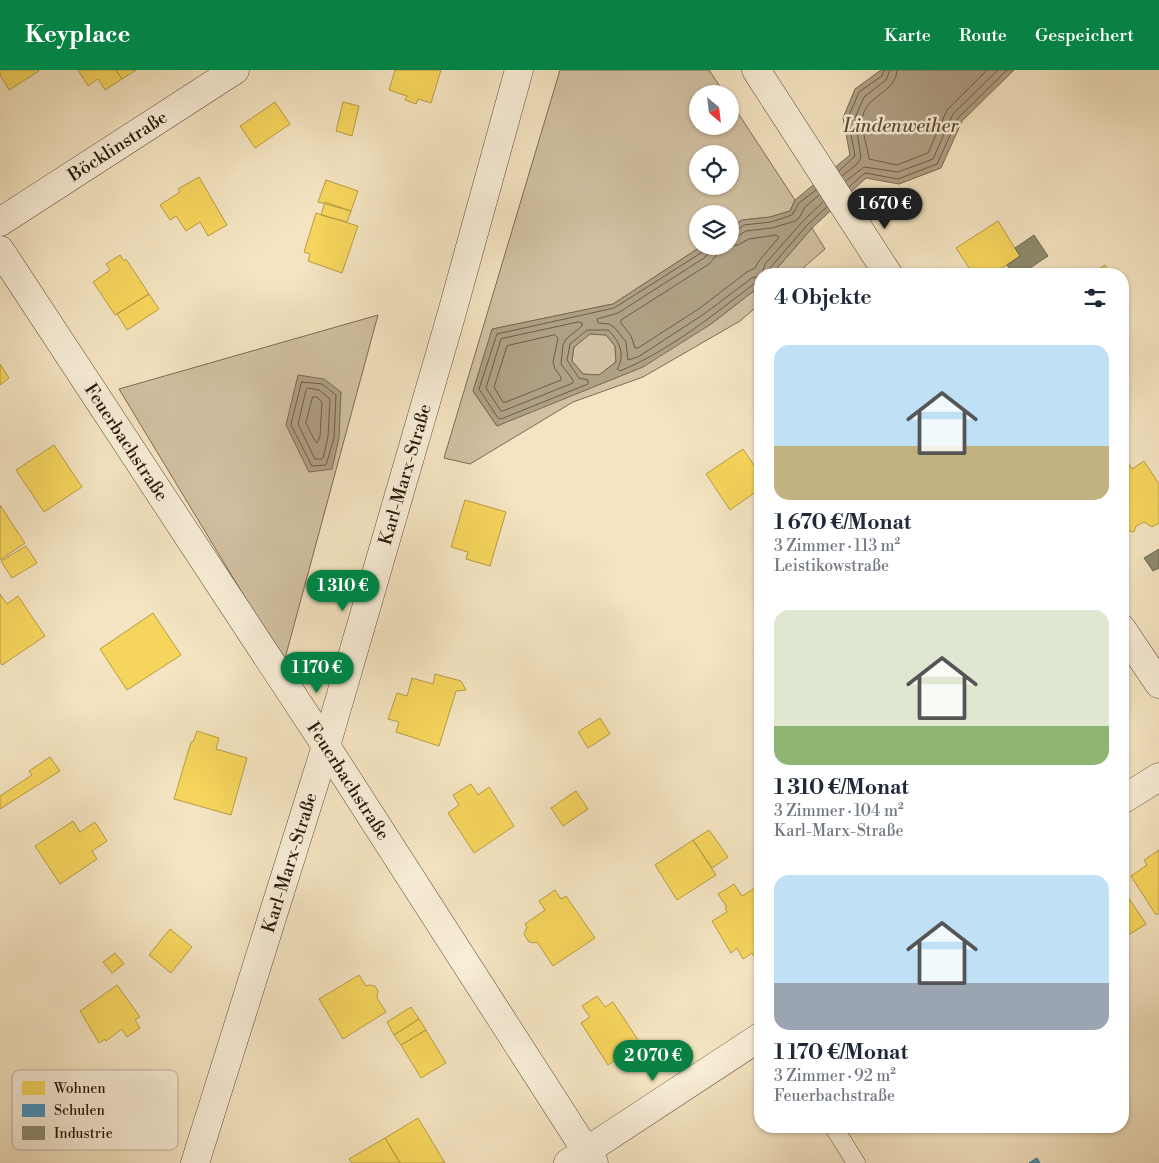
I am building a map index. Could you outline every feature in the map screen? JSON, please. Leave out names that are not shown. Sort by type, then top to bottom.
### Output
[{"type":"street","name":"Böcklinstraße","points":[[0,222],[236,70]]},
{"type":"street","name":"Karl-Marx-Straße","points":[[195,1163],[326,746],[445,335],[519,70]]},
{"type":"street","points":[[756,70],[884,268]]},
{"type":"street","name":"Feuerbachstraße","points":[[0,250],[326,746],[583,1159]]},
{"type":"street","points":[[1129,639],[1159,684]]},
{"type":"street","points":[[1129,796],[1159,777]]},
{"type":"street","points":[[583,1159],[754,1041]]},
{"type":"lane","points":[[837,1133],[856,1163]]},
{"type":"shaded area","points":[[560,70],[709,70],[719,85],[689,85],[689,135],[739,135],[739,115],[795,200],[790,211],[770,217],[739,222],[739,205],[689,205],[689,254],[613,304],[493,329],[473,391],[497,426],[711,324],[754,291],[754,309],[740,321],[643,377],[573,402],[470,464],[444,458]]},
{"type":"shaded area","points":[[812,228],[825,249],[803,268],[777,268]]},
{"type":"shaded area","points":[[378,315],[284,662],[119,389]]},
{"type":"shaded area","points":[[590,334],[606,335],[615,346],[616,362],[599,375],[583,374],[572,361],[574,347]]},
{"type":"water","name":"Lindenweiher","points":[[881,70],[1014,70],[962,121],[941,168],[899,184],[866,178],[812,228],[777,268],[754,268],[754,291],[711,324],[643,367],[497,426],[473,391],[492,329],[613,304],[689,254],[739,255],[739,222],[770,217],[790,211],[795,200],[850,155],[843,118],[855,89]],"holes":[[[590,334],[606,335],[615,346],[616,362],[599,375],[583,374],[572,361],[574,347]]]},
{"type":"water","points":[[298,375],[324,379],[341,392],[339,438],[332,469],[309,472],[286,425]]},
{"type":"building: Wohnen","points":[[0,70],[39,71],[9,90],[0,75]]},
{"type":"building: Wohnen","points":[[78,70],[116,70],[122,79],[105,90],[98,79],[88,86]]},
{"type":"building: Wohnen","points":[[116,70],[136,70],[122,79]]},
{"type":"building: Wohnen","points":[[395,70],[441,70],[431,103],[418,99],[416,104],[405,100],[407,96],[389,90]]},
{"type":"building: Wohnen","points":[[275,102],[290,124],[255,148],[240,126]]},
{"type":"building: Wohnen","points":[[343,102],[359,106],[352,136],[336,131]]},
{"type":"building: Wohnen","points":[[199,177],[227,225],[208,236],[200,222],[186,231],[176,216],[170,220],[160,205],[180,192],[178,189]]},
{"type":"building: Wohnen","points":[[326,180],[358,191],[351,211],[318,202]]},
{"type":"building: Wohnen","points":[[325,202],[351,211],[347,222],[321,215]]},
{"type":"building: Wohnen","points":[[316,213],[358,226],[342,273],[308,261],[310,254],[304,252]]},
{"type":"building: Wohnen","points":[[998,221],[1020,256],[1002,268],[969,268],[956,248]]},
{"type":"building: Wohnen","points":[[120,255],[124,261],[126,259],[149,294],[115,315],[93,282],[110,270],[106,264]]},
{"type":"building: Wohnen","points":[[149,294],[159,309],[127,330],[117,314]]},
{"type":"building: Wohnen","points":[[0,364],[9,378],[0,385]]},
{"type":"building: Wohnen","points":[[54,445],[82,487],[44,512],[16,470]]},
{"type":"building: Wohnen","points":[[743,449],[754,465],[754,493],[730,510],[706,474]]},
{"type":"building: Wohnen","points":[[1144,461],[1159,484],[1159,523],[1152,527],[1144,522],[1136,526],[1134,532],[1129,531],[1129,464],[1132,469]]},
{"type":"building: Wohnen","points":[[465,500],[506,512],[490,566],[466,559],[468,552],[451,547]]},
{"type":"building: Wohnen","points":[[0,505],[25,543],[0,560]]},
{"type":"building: Wohnen","points":[[26,546],[37,563],[12,578],[1,561]]},
{"type":"building: Wohnen","points":[[0,594],[7,604],[18,596],[45,636],[2,665],[0,662]]},
{"type":"building: Wohnen","points":[[153,613],[181,655],[127,690],[100,649]]},
{"type":"building: Wohnen","points":[[435,674],[461,681],[466,690],[456,691],[439,746],[396,732],[399,722],[388,719],[397,693],[407,696],[412,678],[433,684]]},
{"type":"building: Wohnen","points":[[600,718],[610,734],[588,748],[578,732]]},
{"type":"building: Wohnen","points":[[197,731],[219,738],[216,749],[247,758],[231,815],[174,799],[191,742],[193,742]]},
{"type":"building: Wohnen","points":[[50,757],[60,771],[0,809],[0,796],[32,775],[29,771]]},
{"type":"building: Wohnen","points":[[471,784],[478,795],[489,787],[514,826],[474,853],[448,813],[459,805],[453,795]]},
{"type":"building: Wohnen","points":[[576,791],[588,809],[563,826],[551,808]]},
{"type":"building: Wohnen","points":[[73,821],[80,832],[95,822],[107,841],[92,851],[97,859],[60,884],[35,846]]},
{"type":"building: Wohnen","points":[[709,830],[728,857],[712,868],[693,840]]},
{"type":"building: Wohnen","points":[[693,840],[716,875],[677,900],[655,865]]},
{"type":"building: Wohnen","points":[[1159,850],[1159,913],[1156,915],[1131,876],[1147,865],[1144,860]]},
{"type":"building: Wohnen","points":[[734,884],[742,896],[754,889],[754,956],[752,953],[743,959],[737,948],[731,953],[712,921],[727,912],[725,908],[727,907],[718,894]]},
{"type":"building: Wohnen","points":[[555,890],[561,899],[566,896],[595,938],[553,966],[537,942],[532,943],[528,941],[524,934],[527,927],[525,924],[545,910],[539,901]]},
{"type":"building: Wohnen","points":[[1129,898],[1146,924],[1129,935]]},
{"type":"building: Wohnen","points":[[170,929],[192,947],[171,973],[149,955]]},
{"type":"building: Wohnen","points":[[115,953],[124,964],[112,973],[103,962]]},
{"type":"building: Wohnen","points":[[359,975],[366,986],[375,986],[378,991],[377,998],[386,1012],[343,1039],[319,999]]},
{"type":"building: Wohnen","points":[[117,985],[140,1017],[135,1020],[140,1028],[127,1037],[122,1029],[106,1041],[105,1039],[99,1043],[80,1011]]},
{"type":"building: Wohnen","points":[[597,996],[605,1007],[613,1002],[640,1043],[608,1065],[581,1023],[590,1017],[582,1006]]},
{"type":"building: Wohnen","points":[[411,1007],[419,1019],[394,1035],[387,1022]]},
{"type":"building: Wohnen","points":[[419,1019],[426,1030],[401,1045],[394,1035]]},
{"type":"building: Wohnen","points":[[426,1030],[446,1063],[421,1078],[401,1045]]},
{"type":"building: Wohnen","points":[[418,1118],[445,1163],[400,1163],[385,1138]]},
{"type":"building: Wohnen","points":[[385,1138],[400,1163],[352,1163],[349,1159]]},
{"type":"building: Schulen","points":[[1037,1158],[1040,1163],[1029,1163]]},
{"type":"building: Industrie","points":[[1034,235],[1048,256],[1030,268],[1009,268],[1007,265],[1020,256],[1015,248]]},
{"type":"building: Industrie","points":[[1159,549],[1159,568],[1153,571],[1144,558]]}]
